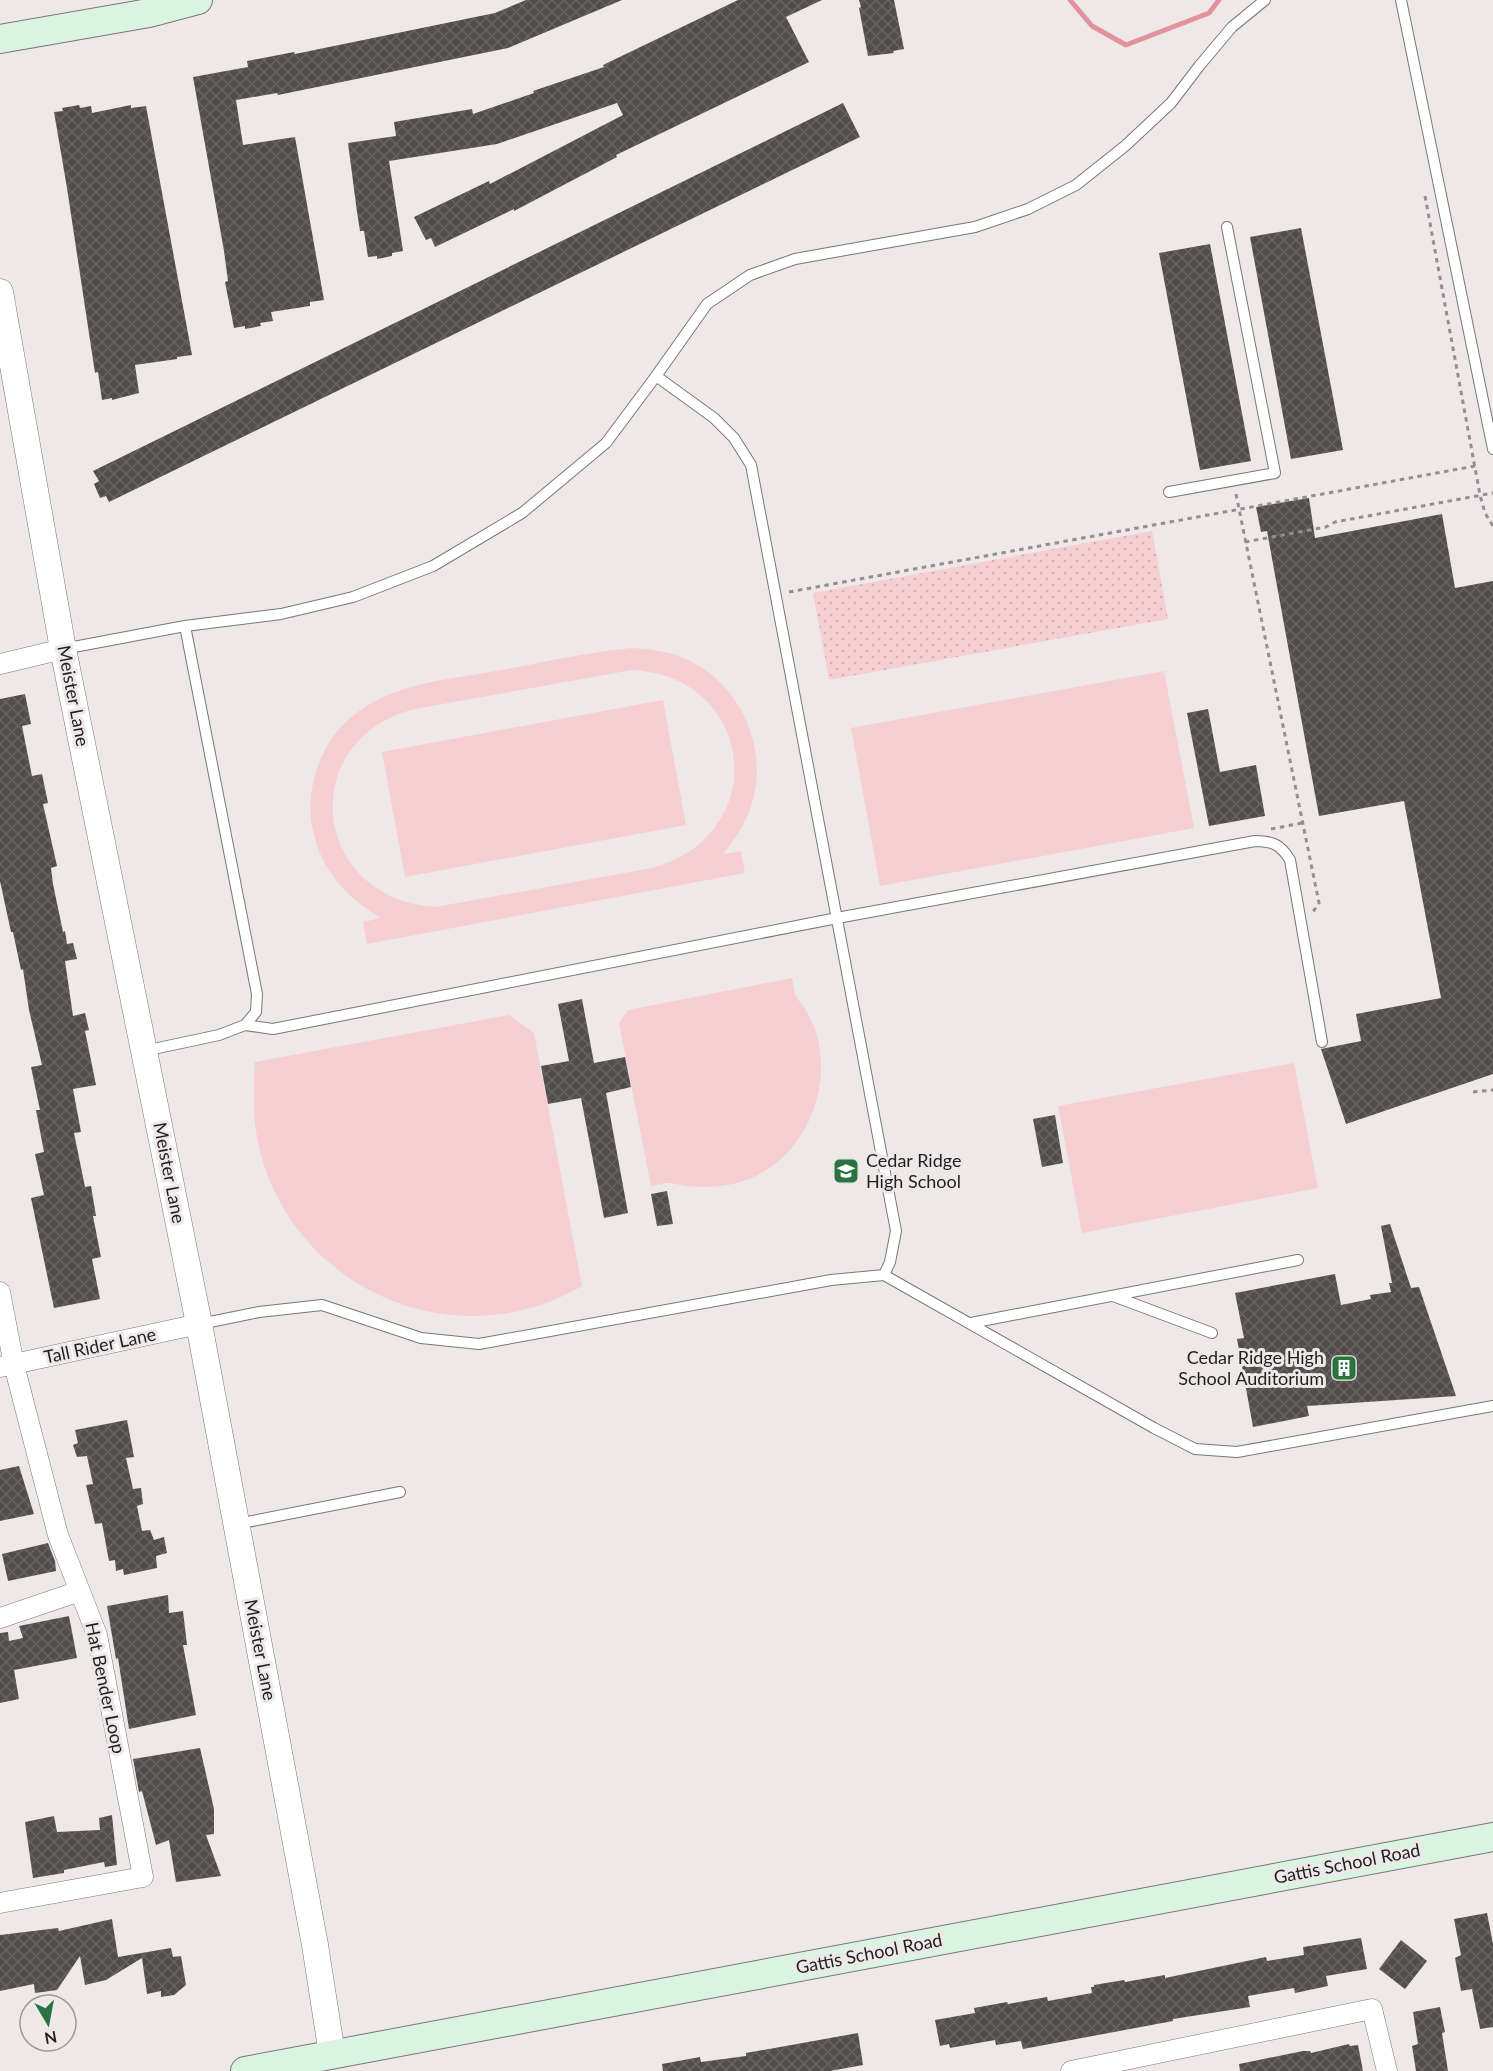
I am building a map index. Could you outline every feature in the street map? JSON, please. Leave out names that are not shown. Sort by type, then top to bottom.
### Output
[{"type":"main road","points":[[0,39],[149,13],[198,0]]},
{"type":"main road","name":"Gattis School Road","points":[[245,2071],[334,2063],[1493,1837]]},
{"type":"street","name":"Meister Lane","points":[[0,292],[63,649],[237,1524],[315,1945],[334,2063]]},
{"type":"street","points":[[0,664],[63,649]]},
{"type":"street","name":"Hat Bender Loop","points":[[0,1292],[7,1366],[58,1535],[97,1635],[143,1876],[0,1903]]},
{"type":"street","name":"Tall Rider Lane","points":[[7,1366],[199,1324]]},
{"type":"street","points":[[0,1618],[80,1592]]},
{"type":"street","points":[[1071,2071],[1372,2009],[1387,2071]]},
{"type":"lane","points":[[63,649],[185,626],[281,614],[353,597],[434,566],[522,513],[606,443],[657,376],[707,304],[750,275],[795,259],[975,227],[1028,209],[1076,185],[1125,146],[1171,103],[1232,27],[1264,0]]},
{"type":"lane","points":[[1401,0],[1493,449]]},
{"type":"lane","points":[[1169,492],[1275,473],[1227,227]]},
{"type":"lane","points":[[657,376],[714,418],[734,438],[751,465],[896,1231],[890,1262],[884,1275]]},
{"type":"lane","points":[[144,1051],[219,1035],[245,1025],[256,1012],[256,994],[185,626]]},
{"type":"lane","points":[[245,1025],[273,1029],[837,918],[1256,840],[1275,844],[1284,850],[1290,860],[1322,1042]]},
{"type":"lane","points":[[971,1323],[1298,1260]]},
{"type":"lane","points":[[199,1324],[259,1312],[322,1305],[421,1338],[478,1344],[831,1280],[884,1275],[1195,1449],[1237,1452],[1493,1406]]},
{"type":"lane","points":[[1113,1296],[1212,1333]]},
{"type":"lane","points":[[237,1524],[400,1492]]},
{"type":"path","points":[[1424,188],[1480,495],[1485,513],[1493,526]]},
{"type":"path","points":[[776,595],[1474,465]]},
{"type":"path","points":[[1233,481],[1319,903],[1302,928]]},
{"type":"path","points":[[1245,542],[1326,526],[1335,522],[1493,493]]},
{"type":"path","points":[[1267,829],[1302,823]]},
{"type":"path","points":[[1473,1092],[1493,1090]]},
{"type":"shaded area","points":[[1152,531],[1168,619],[829,680],[813,593]]},
{"type":"shaded area","points":[[632,648],[673,654],[705,670],[722,684],[736,701],[746,720],[757,763],[756,785],[746,819],[723,854],[741,851],[745,873],[367,944],[363,922],[381,918],[355,900],[334,877],[319,850],[311,818],[315,773],[326,748],[341,727],[360,710],[381,698],[427,683]],"holes":[[[632,670],[673,679],[704,699],[725,727],[734,759],[732,792],[717,824],[691,850],[652,868],[435,907],[393,897],[362,876],[342,848],[333,816],[336,782],[350,751],[376,726],[415,709]]]},
{"type":"shaded area","points":[[1164,671],[1194,828],[880,886],[851,728]]},
{"type":"shaded area","points":[[663,700],[686,825],[405,877],[382,752]]},
{"type":"shaded area","points":[[792,978],[796,996],[808,1013],[816,1032],[821,1056],[820,1080],[815,1104],[806,1126],[793,1146],[776,1163],[756,1176],[733,1184],[699,1187],[669,1183],[651,1186],[619,1023],[628,1010]]},
{"type":"shaded area","points":[[509,1015],[534,1033],[582,1286],[537,1306],[490,1315],[444,1314],[399,1303],[357,1283],[320,1254],[290,1218],[262,1160],[256,1132],[254,1104],[255,1062]]},
{"type":"shaded area","points":[[1294,1063],[1318,1188],[1082,1233],[1058,1106]]},
{"type":"building","points":[[526,0],[622,0],[508,48],[278,95],[277,93],[236,100],[243,145],[295,137],[324,300],[310,302],[310,306],[271,312],[273,321],[260,323],[261,326],[245,329],[245,326],[234,328],[225,282],[228,281],[224,251],[193,77],[248,67],[247,61],[294,52],[295,54],[495,13]]},
{"type":"building","points":[[738,0],[822,0],[786,17],[809,62],[616,155],[617,157],[514,211],[514,209],[435,247],[431,238],[426,240],[414,217],[489,181],[490,184],[623,115],[617,103],[497,144],[389,161],[403,251],[377,259],[377,256],[368,257],[364,231],[360,231],[348,143],[396,136],[394,122],[472,109],[473,114],[534,93],[533,91],[604,67],[603,65]]},
{"type":"building","points":[[859,0],[894,0],[904,49],[893,51],[894,53],[868,56]]},
{"type":"building","points":[[843,103],[860,137],[109,502],[106,496],[100,498],[94,484],[99,481],[93,471]]},
{"type":"building","points":[[79,105],[80,108],[91,106],[92,113],[131,105],[131,108],[146,106],[192,355],[135,365],[139,393],[112,400],[112,398],[102,400],[98,372],[95,373],[54,112]]},
{"type":"building","points":[[1301,228],[1343,450],[1291,459],[1250,237]]},
{"type":"building","points":[[1210,244],[1251,461],[1200,470],[1159,253]]},
{"type":"building","points":[[1309,498],[1315,538],[1442,514],[1455,588],[1493,581],[1493,1074],[1346,1124],[1321,1049],[1361,1041],[1356,1014],[1441,998],[1404,801],[1319,816],[1267,531],[1261,532],[1256,507]]},
{"type":"building","points":[[25,694],[31,724],[22,726],[32,776],[42,774],[48,803],[43,804],[57,866],[51,868],[53,884],[63,932],[65,931],[67,944],[73,943],[77,959],[65,961],[73,1016],[85,1013],[89,1030],[85,1031],[96,1085],[73,1089],[81,1132],[74,1133],[85,1187],[91,1186],[96,1216],[93,1216],[101,1257],[92,1259],[100,1299],[54,1308],[31,1198],[44,1195],[35,1154],[44,1152],[36,1110],[40,1110],[31,1067],[42,1065],[29,1010],[23,969],[21,970],[13,932],[11,932],[0,881],[0,699]]},
{"type":"building","points":[[1208,709],[1220,772],[1256,765],[1265,816],[1209,826],[1187,713]]},
{"type":"building","points":[[582,999],[594,1063],[625,1057],[631,1087],[606,1093],[628,1213],[604,1218],[581,1098],[548,1104],[541,1066],[569,1061],[558,1004]]},
{"type":"building","points":[[1055,1115],[1063,1163],[1042,1167],[1033,1119]]},
{"type":"building","points":[[667,1191],[673,1224],[657,1226],[651,1194]]},
{"type":"building","name":"Cedar Ridge High School Auditorium","points":[[1390,1224],[1411,1288],[1419,1287],[1456,1396],[1307,1406],[1309,1416],[1253,1427],[1237,1339],[1244,1338],[1235,1293],[1335,1274],[1341,1305],[1371,1299],[1370,1295],[1391,1292],[1389,1283],[1392,1283],[1381,1226]]},
{"type":"building","points":[[127,1420],[134,1457],[126,1458],[133,1489],[141,1488],[143,1504],[137,1506],[142,1531],[150,1530],[154,1540],[164,1537],[167,1553],[156,1556],[157,1568],[124,1575],[123,1569],[116,1571],[115,1560],[109,1561],[102,1523],[95,1524],[86,1485],[93,1484],[87,1456],[77,1457],[73,1445],[78,1443],[75,1430]]},
{"type":"building","points":[[19,1466],[34,1514],[0,1521],[0,1470]]},
{"type":"building","points":[[48,1543],[56,1571],[8,1581],[2,1554]]},
{"type":"building","points":[[168,1595],[169,1613],[183,1611],[187,1645],[183,1645],[196,1715],[129,1729],[107,1606]]},
{"type":"building","points":[[69,1616],[77,1658],[14,1670],[19,1699],[0,1703],[0,1633],[8,1632],[9,1641],[23,1638],[19,1626]]},
{"type":"building","points":[[200,1748],[214,1809],[214,1834],[206,1835],[221,1876],[176,1882],[169,1840],[156,1845],[142,1791],[139,1792],[133,1759]]},
{"type":"building","points":[[112,1815],[117,1865],[105,1867],[104,1862],[64,1870],[64,1873],[33,1878],[25,1822],[54,1816],[57,1832],[100,1830],[99,1818]]},
{"type":"building","points":[[1487,1913],[1493,1944],[1493,2027],[1480,2029],[1472,1989],[1461,1991],[1455,1958],[1461,1955],[1454,1919]]},
{"type":"building","points":[[112,1919],[118,1957],[171,1948],[173,1957],[181,1956],[186,1985],[174,1995],[161,1997],[161,1991],[147,1994],[142,1958],[106,1980],[85,1985],[80,1956],[57,1990],[35,1993],[34,1984],[0,1991],[0,1935],[58,1928],[59,1931]]},
{"type":"building","points":[[1361,1938],[1367,1969],[1326,1976],[1328,1986],[1295,1993],[1294,1988],[1248,1996],[1250,2007],[1173,2019],[1173,2021],[1023,2049],[1021,2041],[996,2045],[995,2040],[950,2048],[949,2044],[940,2046],[935,2020],[975,2013],[974,2008],[1047,1997],[1048,2001],[1092,1993],[1091,1987],[1094,1985],[1165,1975],[1165,1978],[1266,1957],[1267,1961],[1304,1955],[1303,1947]]},
{"type":"building","points":[[1401,1940],[1427,1961],[1405,1989],[1379,1969]]},
{"type":"building","points":[[1440,2007],[1445,2032],[1442,2033],[1448,2071],[1416,2071],[1412,2046],[1418,2044],[1413,2012]]},
{"type":"building","points":[[858,2033],[863,2065],[830,2071],[663,2071],[662,2064],[700,2057],[701,2062],[746,2056],[746,2053]]},
{"type":"building","points":[[1349,2044],[1350,2046],[1358,2045],[1363,2071],[1240,2071],[1239,2064],[1303,2051],[1311,2053]]},
{"type":"waterway","points":[[1070,0],[1092,26],[1126,45],[1209,13],[1219,0]]},
{"type":"place","name":"Cedar Ridge High School","points":[[846,1171]]},
{"type":"place","name":"Cedar Ridge High School Auditorium","points":[[1344,1368]]}]
